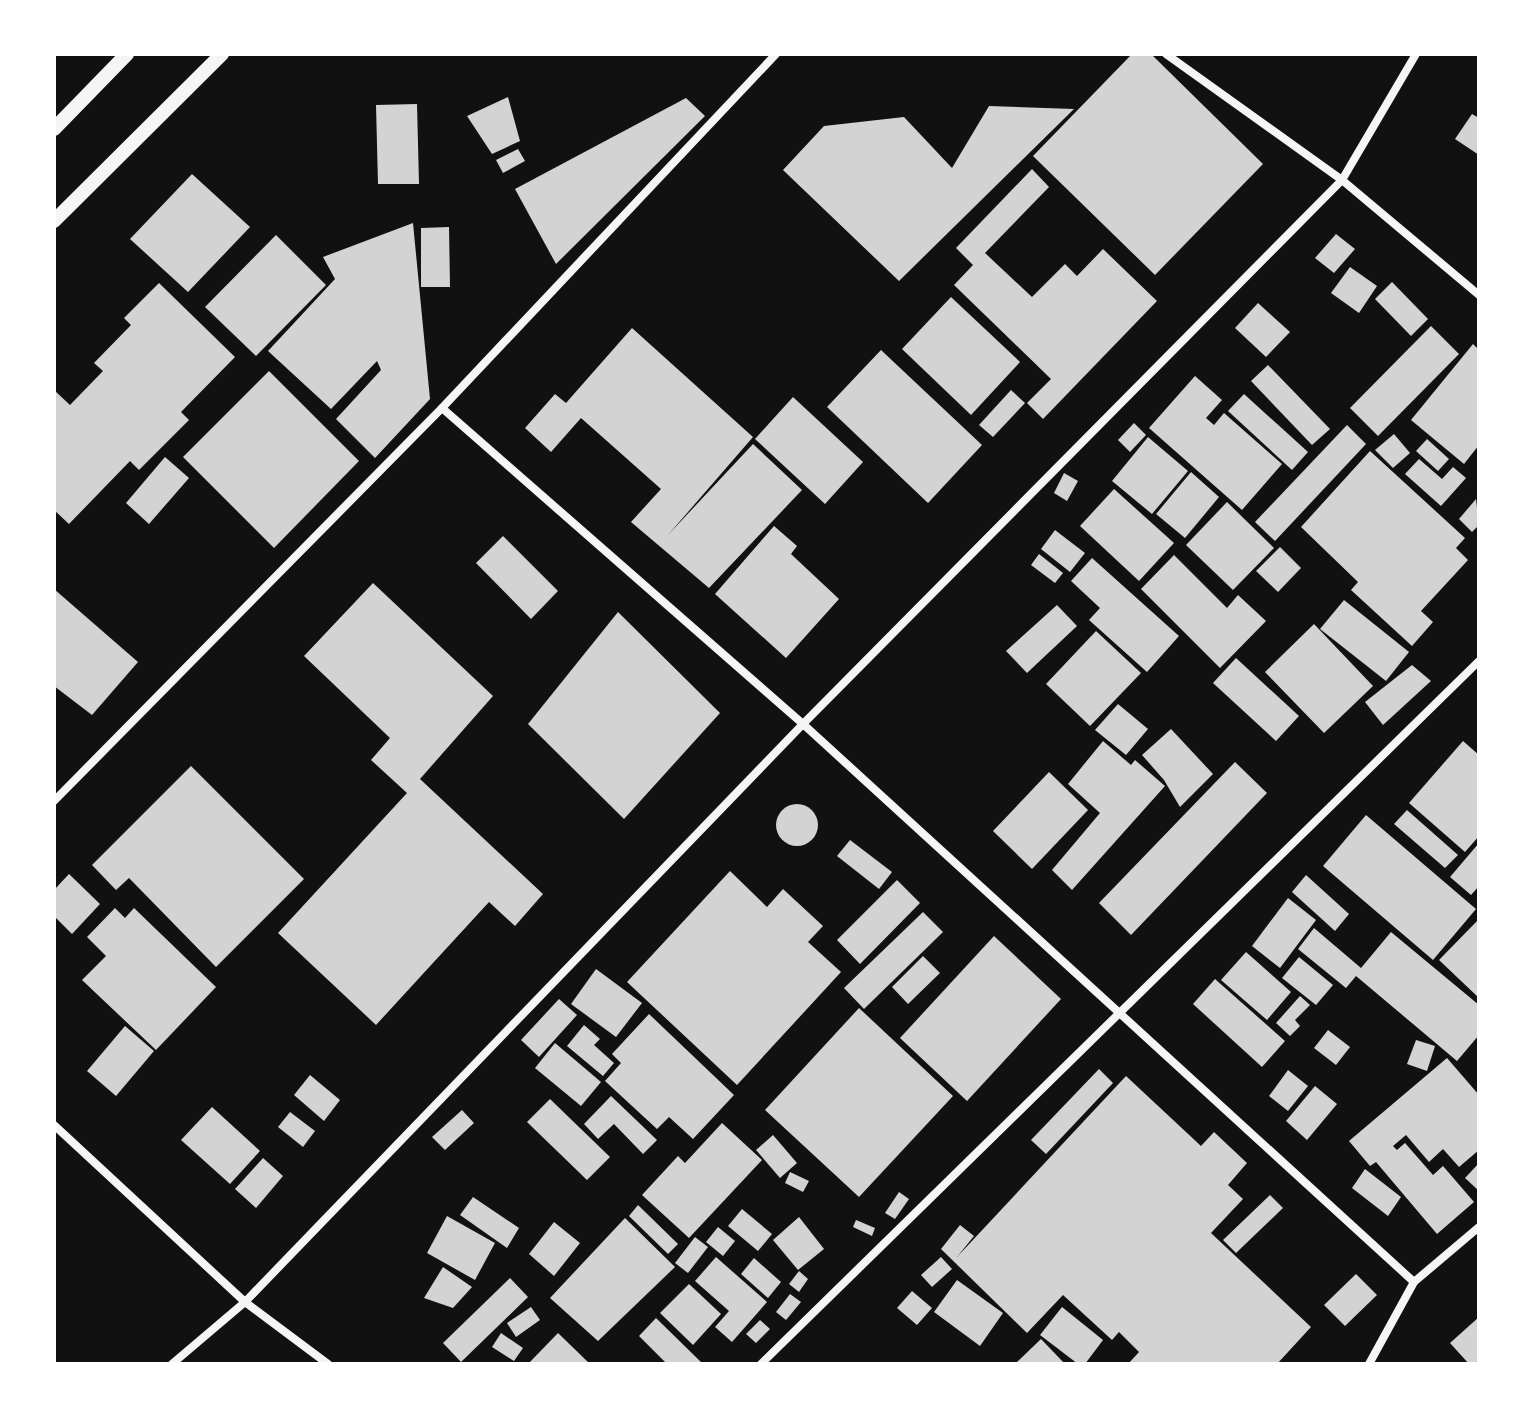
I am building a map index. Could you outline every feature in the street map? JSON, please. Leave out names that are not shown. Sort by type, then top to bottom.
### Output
[{"type":"street","points":[[54,129],[127,54]]},
{"type":"street","points":[[54,221],[222,54]]},
{"type":"street","points":[[54,801],[442,408],[776,54]]},
{"type":"street","points":[[1166,54],[1342,180],[1479,295]]},
{"type":"street","points":[[172,1364],[245,1302],[803,724],[1342,180],[1416,54]]},
{"type":"street","points":[[442,408],[803,724],[1414,1282]]},
{"type":"street","points":[[761,1364],[1479,661]]},
{"type":"street","points":[[54,1125],[245,1302],[328,1364]]},
{"type":"street","points":[[1369,1364],[1414,1282],[1479,1227]]},
{"type":"building","points":[[1132,54],[1151,54],[1263,164],[1155,275],[1033,156]]},
{"type":"building","points":[[508,97],[520,141],[492,154],[467,116]]},
{"type":"building","points":[[686,98],[705,116],[556,264],[515,189]]},
{"type":"building","points":[[417,104],[419,184],[378,184],[376,105]]},
{"type":"building","points":[[989,106],[1074,109],[899,281],[783,170],[824,126],[904,117],[952,168]]},
{"type":"building","points":[[1472,114],[1479,118],[1479,155],[1455,139]]},
{"type":"building","points":[[518,149],[525,161],[503,173],[496,160]]},
{"type":"building","points":[[1032,169],[1049,187],[985,253],[1032,297],[1065,264],[1077,276],[1103,249],[1157,301],[1043,419],[1027,403],[1051,379],[954,285],[973,265],[956,248]]},
{"type":"building","points":[[192,174],[250,227],[188,292],[130,239]]},
{"type":"building","points":[[413,223],[430,399],[375,458],[336,419],[381,370],[377,361],[331,409],[268,351],[335,279],[323,257]]},
{"type":"building","points":[[449,227],[450,287],[421,287],[421,228]]},
{"type":"building","points":[[1336,234],[1355,249],[1334,273],[1315,258]]},
{"type":"building","points":[[276,235],[326,285],[256,356],[205,307]]},
{"type":"building","points":[[1350,267],[1377,286],[1359,313],[1331,293]]},
{"type":"building","points":[[1392,282],[1428,319],[1411,336],[1375,299]]},
{"type":"building","points":[[159,283],[235,357],[181,412],[189,420],[139,470],[130,461],[69,524],[54,510],[54,390],[70,405],[103,371],[94,363],[131,325],[124,318]]},
{"type":"building","points":[[951,297],[1020,362],[971,415],[902,349]]},
{"type":"building","points":[[1258,303],[1290,332],[1266,357],[1235,328]]},
{"type":"building","points":[[1431,326],[1459,354],[1378,436],[1350,408]]},
{"type":"building","points":[[632,328],[753,437],[668,535],[753,444],[802,490],[709,588],[631,522],[661,489],[581,418],[551,452],[525,428],[555,394],[566,403]]},
{"type":"building","points":[[1473,344],[1479,350],[1479,445],[1464,464],[1411,420]]},
{"type":"building","points":[[881,350],[982,445],[928,503],[827,407]]},
{"type":"building","points":[[1268,365],[1330,429],[1312,445],[1251,381]]},
{"type":"building","points":[[269,371],[359,461],[274,548],[183,457]]},
{"type":"building","points":[[1195,376],[1222,400],[1206,418],[1214,425],[1224,413],[1282,464],[1242,510],[1149,428]]},
{"type":"building","points":[[1011,390],[1025,403],[993,437],[979,425]]},
{"type":"building","points":[[1244,394],[1308,452],[1292,470],[1228,411]]},
{"type":"building","points":[[793,397],[863,462],[825,504],[755,439]]},
{"type":"building","points":[[1134,423],[1146,435],[1130,452],[1118,440]]},
{"type":"building","points":[[1347,425],[1366,444],[1275,541],[1255,522]]},
{"type":"building","points":[[1394,434],[1410,453],[1393,468],[1375,450]]},
{"type":"building","points":[[1148,437],[1188,471],[1152,514],[1112,481]]},
{"type":"building","points":[[1427,439],[1449,459],[1438,471],[1416,451]]},
{"type":"building","points":[[1370,451],[1465,538],[1456,548],[1468,560],[1421,611],[1433,622],[1412,646],[1351,590],[1358,582],[1301,527]]},
{"type":"building","points":[[165,457],[189,478],[149,524],[126,503]]},
{"type":"building","points":[[1419,459],[1442,479],[1453,467],[1466,478],[1441,506],[1405,474]]},
{"type":"building","points":[[1191,472],[1219,497],[1185,538],[1156,514]]},
{"type":"building","points":[[1064,473],[1078,481],[1067,501],[1054,493]]},
{"type":"building","points":[[1114,489],[1174,543],[1139,581],[1080,526]]},
{"type":"building","points":[[1476,499],[1479,525],[1472,532],[1459,519]]},
{"type":"building","points":[[1227,502],[1274,548],[1233,590],[1186,545]]},
{"type":"building","points":[[774,526],[797,546],[791,554],[839,599],[786,658],[715,594]]},
{"type":"building","points":[[1055,530],[1085,553],[1070,572],[1041,549]]},
{"type":"building","points":[[503,536],[558,591],[531,619],[476,563]]},
{"type":"building","points":[[1280,547],[1301,568],[1278,592],[1256,571]]},
{"type":"building","points":[[1039,554],[1063,573],[1055,583],[1031,565]]},
{"type":"building","points":[[1174,555],[1227,608],[1238,595],[1266,621],[1220,668],[1141,589]]},
{"type":"building","points":[[1092,558],[1179,636],[1147,672],[1089,620],[1100,608],[1071,581]]},
{"type":"building","points":[[373,583],[493,696],[420,779],[543,894],[515,926],[489,902],[376,1025],[278,933],[407,793],[371,760],[390,738],[304,656]]},
{"type":"building","points":[[54,589],[138,662],[92,715],[54,686]]},
{"type":"building","points":[[1344,600],[1409,652],[1386,681],[1320,629]]},
{"type":"building","points":[[1057,605],[1077,626],[1027,673],[1006,651]]},
{"type":"building","points":[[618,612],[720,713],[624,819],[528,724]]},
{"type":"building","points":[[1314,624],[1373,686],[1324,733],[1265,672]]},
{"type":"building","points":[[1096,631],[1141,673],[1090,726],[1046,684]]},
{"type":"building","points":[[1236,658],[1299,716],[1276,741],[1213,683]]},
{"type":"building","points":[[1412,665],[1431,681],[1383,725],[1365,702]]},
{"type":"building","points":[[1118,704],[1148,729],[1126,755],[1095,730]]},
{"type":"building","points":[[1171,729],[1213,774],[1180,807],[1164,780],[1142,755]]},
{"type":"building","points":[[1103,741],[1131,765],[1135,760],[1165,786],[1072,890],[1052,870],[1100,813],[1068,784]]},
{"type":"building","points":[[1463,741],[1479,755],[1479,836],[1465,852],[1409,803]]},
{"type":"building","points":[[1235,762],[1267,793],[1131,935],[1099,903]]},
{"type":"building","points":[[191,766],[304,879],[216,967],[129,878],[116,890],[92,865]]},
{"type":"building","points":[[1049,772],[1088,810],[1032,869],[993,831]]},
{"type":"building","points":[[797,804],[812,810],[818,825],[812,840],[797,846],[782,840],[776,825],[782,810]]},
{"type":"building","points":[[1407,810],[1458,855],[1445,868],[1394,824]]},
{"type":"building","points":[[1366,815],[1476,909],[1433,960],[1323,866]]},
{"type":"building","points":[[850,840],[892,872],[879,889],[837,856]]},
{"type":"building","points":[[1479,843],[1479,886],[1471,895],[1450,877]]},
{"type":"building","points":[[730,871],[767,907],[783,889],[823,926],[808,942],[841,972],[737,1085],[627,982]]},
{"type":"building","points":[[69,874],[100,904],[72,934],[54,916],[54,890]]},
{"type":"building","points":[[1306,875],[1349,914],[1335,931],[1292,892]]},
{"type":"building","points":[[897,880],[920,903],[860,964],[837,940]]},
{"type":"building","points":[[1288,898],[1316,920],[1280,968],[1252,946]]},
{"type":"building","points":[[115,908],[125,918],[134,908],[216,987],[156,1050],[82,980],[106,956],[87,937]]},
{"type":"building","points":[[923,912],[943,932],[864,1009],[844,988]]},
{"type":"building","points":[[1479,919],[1479,998],[1439,960]]},
{"type":"building","points":[[1314,928],[1361,968],[1391,932],[1479,1005],[1479,1035],[1457,1061],[1356,976],[1346,988],[1298,949]]},
{"type":"building","points":[[994,936],[1061,999],[967,1101],[900,1038]]},
{"type":"building","points":[[1246,952],[1291,992],[1267,1020],[1221,980]]},
{"type":"building","points":[[923,956],[940,973],[908,1004],[892,987]]},
{"type":"building","points":[[1299,957],[1333,985],[1316,1005],[1282,978]]},
{"type":"building","points":[[596,969],[642,1003],[616,1037],[571,1004]]},
{"type":"building","points":[[1215,979],[1285,1041],[1262,1067],[1193,1004]]},
{"type":"building","points":[[1300,996],[1310,1005],[1295,1020],[1300,1026],[1290,1036],[1276,1023]]},
{"type":"building","points":[[559,999],[577,1015],[539,1057],[521,1040]]},
{"type":"building","points":[[859,1008],[953,1096],[859,1197],[765,1110]]},
{"type":"building","points":[[649,1014],[734,1095],[693,1139],[669,1117],[657,1129],[605,1081],[621,1063],[612,1054]]},
{"type":"building","points":[[584,1025],[600,1039],[594,1045],[614,1063],[603,1076],[567,1046]]},
{"type":"building","points":[[125,1026],[154,1051],[116,1096],[87,1071]]},
{"type":"building","points":[[1328,1030],[1350,1047],[1336,1065],[1314,1048]]},
{"type":"building","points":[[1416,1040],[1435,1046],[1427,1071],[1407,1064]]},
{"type":"building","points":[[555,1043],[601,1082],[581,1106],[535,1068]]},
{"type":"building","points":[[1447,1058],[1479,1095],[1479,1150],[1459,1167],[1443,1149],[1429,1162],[1406,1135],[1393,1146],[1397,1150],[1405,1143],[1433,1175],[1443,1166],[1474,1202],[1437,1234],[1376,1162],[1370,1166],[1349,1141]]},
{"type":"building","points":[[1099,1069],[1113,1083],[1046,1154],[1031,1140]]},
{"type":"building","points":[[1288,1070],[1308,1086],[1288,1111],[1269,1096]]},
{"type":"building","points":[[310,1075],[340,1100],[324,1121],[294,1095]]},
{"type":"building","points":[[1126,1076],[1201,1146],[1214,1132],[1247,1163],[1228,1185],[1243,1199],[1211,1233],[1311,1327],[1277,1364],[1128,1364],[1139,1352],[1119,1332],[1112,1340],[1063,1295],[1027,1333],[941,1249],[960,1225],[974,1236],[957,1257]]},
{"type":"building","points":[[1315,1086],[1337,1104],[1307,1140],[1286,1121]]},
{"type":"building","points":[[611,1096],[657,1140],[643,1154],[614,1124],[598,1139],[584,1124]]},
{"type":"building","points":[[550,1099],[610,1157],[587,1180],[527,1122]]},
{"type":"building","points":[[212,1107],[260,1151],[230,1184],[181,1140]]},
{"type":"building","points":[[462,1110],[474,1123],[445,1150],[432,1137]]},
{"type":"building","points":[[290,1112],[315,1131],[303,1147],[278,1127]]},
{"type":"building","points":[[722,1123],[762,1160],[689,1238],[642,1195],[678,1156],[685,1163]]},
{"type":"building","points":[[773,1135],[797,1163],[780,1178],[756,1150]]},
{"type":"building","points":[[263,1158],[283,1176],[256,1208],[235,1189]]},
{"type":"building","points":[[1479,1163],[1479,1191],[1465,1178]]},
{"type":"building","points":[[1365,1169],[1401,1197],[1388,1216],[1352,1188]]},
{"type":"building","points":[[790,1172],[809,1181],[803,1192],[785,1183]]},
{"type":"building","points":[[899,1192],[909,1199],[895,1219],[885,1213]]},
{"type":"building","points":[[1270,1195],[1283,1208],[1236,1253],[1223,1240]]},
{"type":"building","points":[[473,1197],[519,1228],[507,1248],[460,1215]]},
{"type":"building","points":[[638,1205],[678,1244],[668,1254],[629,1216]]},
{"type":"building","points":[[742,1209],[772,1234],[758,1251],[728,1226]]},
{"type":"building","points":[[447,1216],[495,1243],[475,1280],[427,1253]]},
{"type":"building","points":[[799,1217],[824,1249],[798,1270],[773,1240]]},
{"type":"building","points":[[625,1218],[675,1267],[598,1341],[550,1298]]},
{"type":"building","points":[[856,1220],[875,1228],[872,1236],[853,1227]]},
{"type":"building","points":[[554,1222],[580,1243],[554,1276],[529,1254]]},
{"type":"building","points":[[718,1227],[735,1241],[723,1256],[706,1242]]},
{"type":"building","points":[[695,1237],[708,1247],[688,1273],[675,1263]]},
{"type":"building","points":[[716,1257],[767,1302],[732,1342],[715,1327],[729,1311],[695,1281]]},
{"type":"building","points":[[941,1257],[952,1269],[932,1287],[921,1275]]},
{"type":"building","points":[[754,1258],[781,1282],[768,1298],[741,1274]]},
{"type":"building","points":[[443,1267],[472,1287],[453,1308],[424,1298]]},
{"type":"building","points":[[799,1271],[808,1279],[799,1292],[789,1284]]},
{"type":"building","points":[[1356,1274],[1377,1295],[1345,1326],[1324,1305]]},
{"type":"building","points":[[510,1278],[528,1297],[461,1362],[443,1343]]},
{"type":"building","points":[[957,1280],[1003,1313],[980,1346],[934,1312]]},
{"type":"building","points":[[689,1284],[721,1314],[693,1345],[660,1313]]},
{"type":"building","points":[[912,1291],[932,1308],[917,1325],[897,1308]]},
{"type":"building","points":[[790,1294],[801,1302],[786,1320],[776,1312]]},
{"type":"building","points":[[531,1307],[540,1320],[516,1337],[507,1323]]},
{"type":"building","points":[[1062,1307],[1103,1340],[1085,1364],[1078,1364],[1040,1335]]},
{"type":"building","points":[[1479,1317],[1479,1364],[1469,1364],[1450,1343]]},
{"type":"building","points":[[656,1318],[703,1364],[667,1364],[639,1336]]},
{"type":"building","points":[[760,1320],[770,1329],[756,1343],[746,1334]]},
{"type":"building","points":[[501,1333],[523,1348],[514,1361],[492,1347]]},
{"type":"building","points":[[558,1333],[590,1364],[528,1364]]},
{"type":"building","points":[[1041,1339],[1065,1364],[1015,1364]]}]
